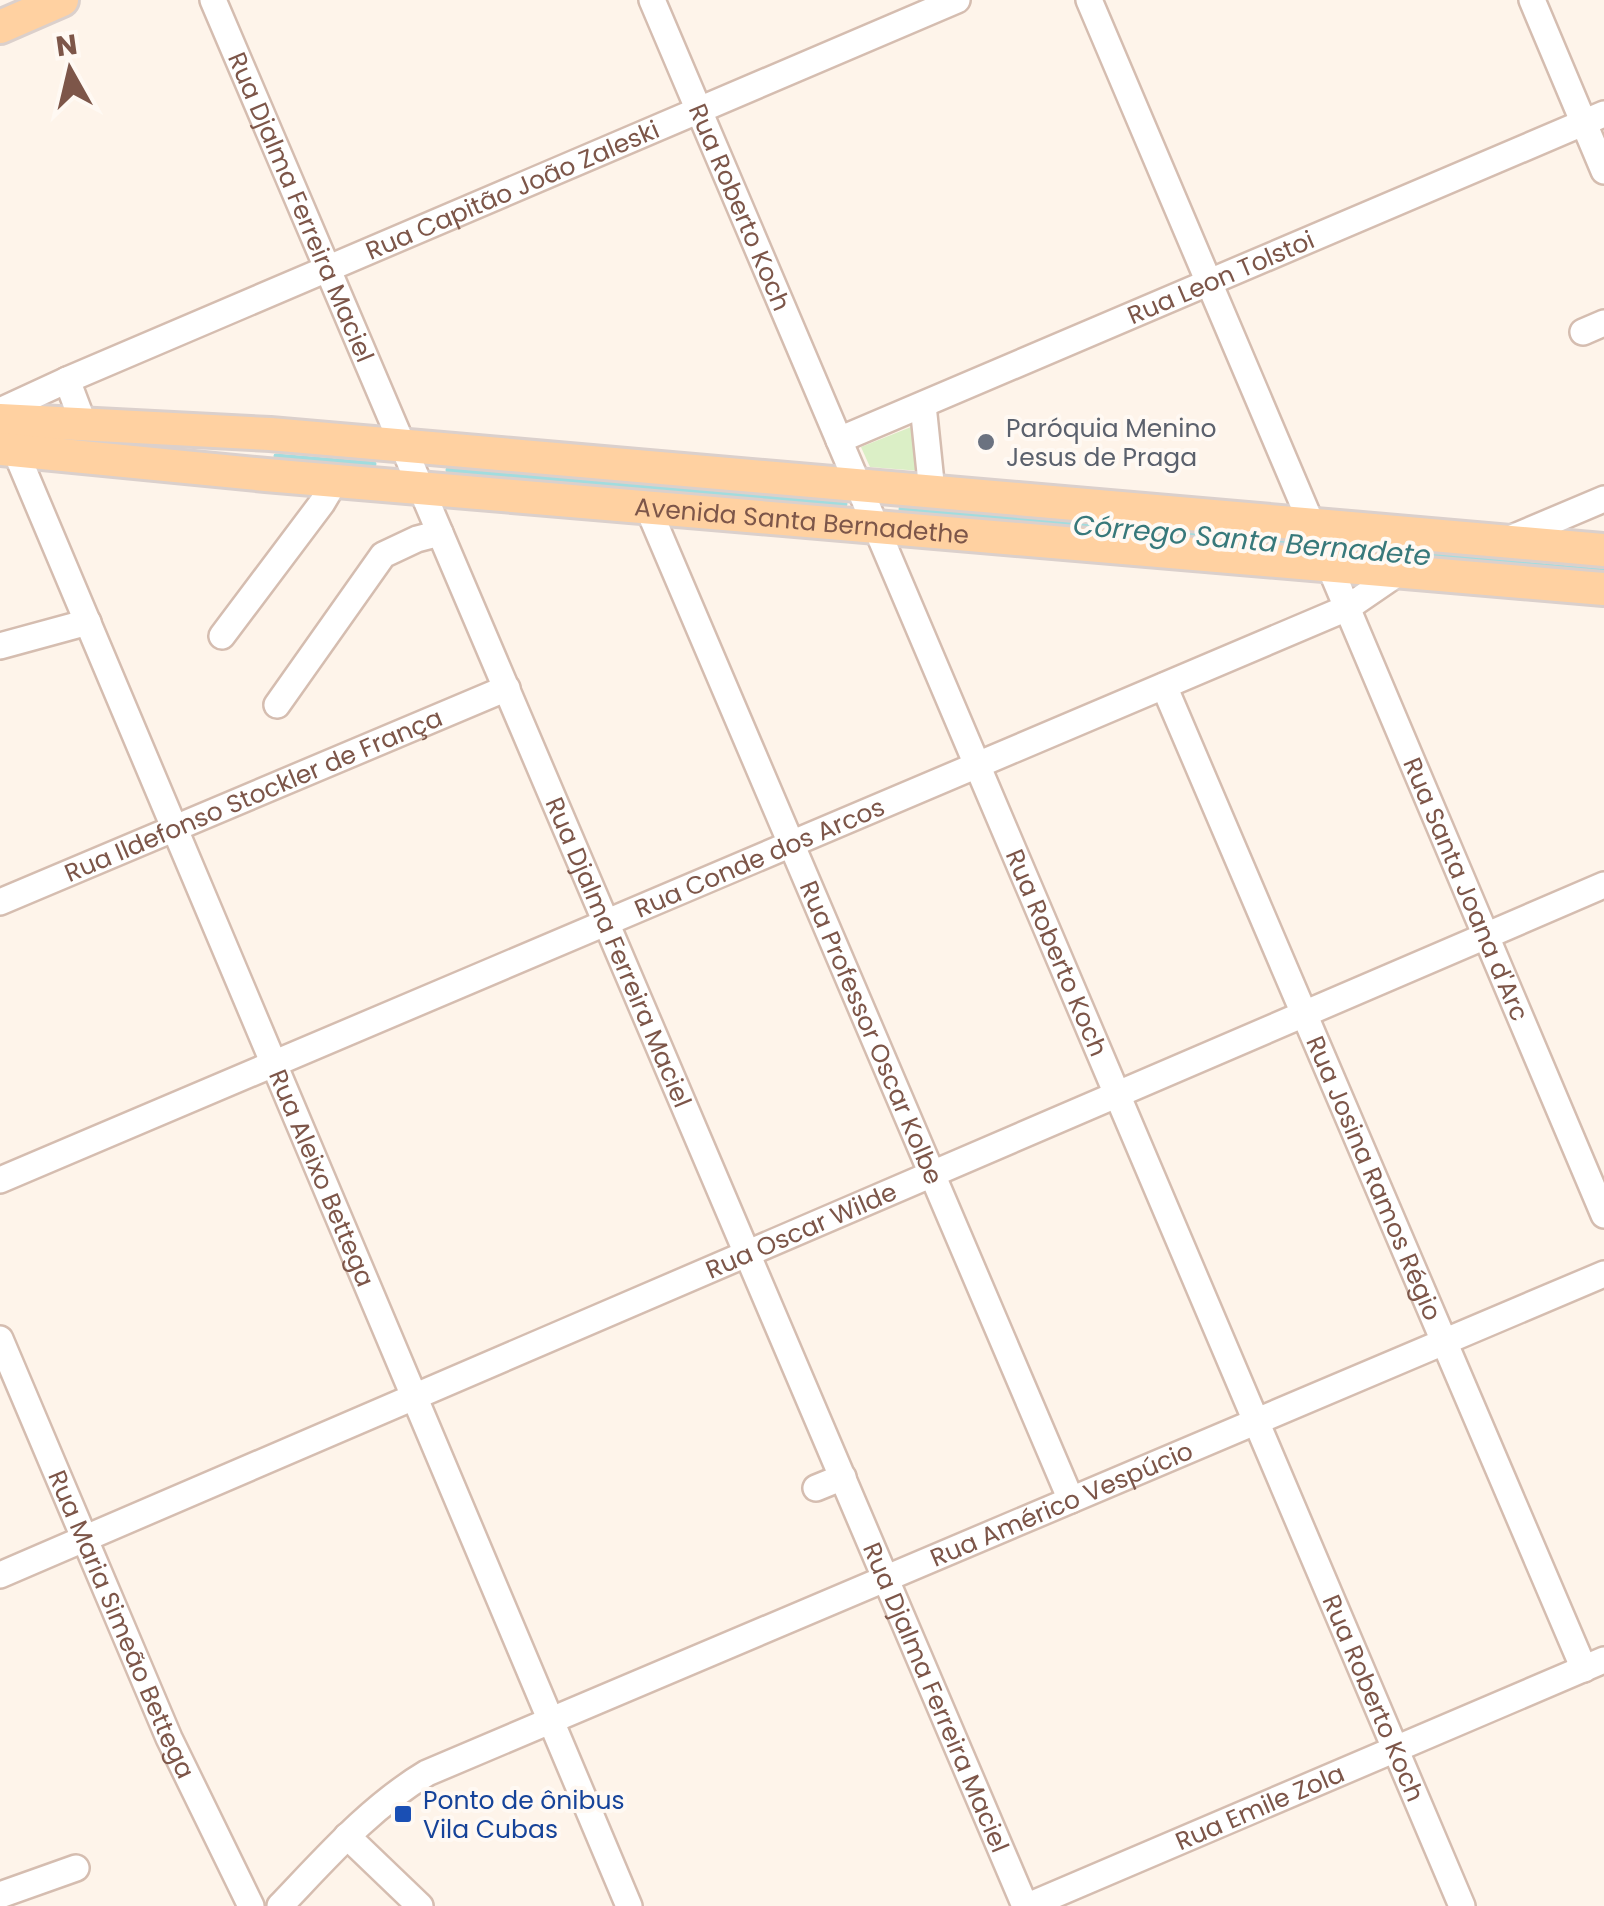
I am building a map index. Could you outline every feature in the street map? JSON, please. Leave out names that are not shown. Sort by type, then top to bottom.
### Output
[{"type":"main road","points":[[0,26],[62,0]]},
{"type":"main road","name":"Avenida Santa Bernadethe","points":[[0,420],[252,433],[1593,549]]},
{"type":"main road","name":"Avenida Santa Bernadethe","points":[[7,449],[335,481],[1604,589]]},
{"type":"street","name":"Rua Djalma Ferreira Maciel","points":[[213,0],[1026,1906]]},
{"type":"street","name":"Rua Roberto Koch","points":[[652,0],[1462,1906]]},
{"type":"street","name":"Rua Capitão João Zaleski","points":[[0,411],[957,0]]},
{"type":"street","points":[[1089,0],[1312,525]]},
{"type":"street","points":[[1532,0],[1594,118],[1604,171]]},
{"type":"street","name":"Rua Leon Tolstoi","points":[[839,440],[1594,118]]},
{"type":"street","points":[[67,380],[84,426]]},
{"type":"street","points":[[923,404],[932,492]]},
{"type":"street","name":"Rua Aleixo Bettega","points":[[7,449],[88,622],[629,1906]]},
{"type":"street","points":[[222,636],[335,481]]},
{"type":"street","points":[[1505,541],[1595,503]]},
{"type":"street","points":[[1593,549],[1575,534],[1574,519],[1595,503]]},
{"type":"street","name":"Rua Professor Oscar Kolbe","points":[[648,508],[1072,1500]]},
{"type":"street","points":[[277,704],[383,556],[440,533]]},
{"type":"street","name":"Rua Santa Joana d'Arc","points":[[1328,566],[1604,1215]]},
{"type":"street","name":"Rua Conde dos Arcos","points":[[0,1180],[1347,608],[1400,572]]},
{"type":"street","points":[[0,646],[88,622]]},
{"type":"street","name":"Rua Josina Ramos Régio","points":[[1164,686],[1444,1342],[1594,1664]]},
{"type":"street","name":"Rua Ildefonso Stockler de França","points":[[0,902],[506,688]]},
{"type":"street","name":"Rua Oscar Wilde","points":[[0,1575],[1604,885]]},
{"type":"street","name":"Rua Américo Vespúcio","points":[[284,1905],[386,1800],[428,1773],[1604,1274]]},
{"type":"street","name":"Rua Maria Simeão Bettega","points":[[0,1339],[170,1738],[251,1906]]},
{"type":"street","points":[[816,1488],[843,1477]]},
{"type":"street","name":"Rua Emile Zola","points":[[1026,1906],[1594,1664]]},
{"type":"street","points":[[347,1836],[420,1906]]},
{"type":"street","points":[[0,1895],[76,1868]]},
{"type":"green space","points":[[916,425],[921,471],[870,467],[861,447]]},
{"type":"waterway","name":"Córrego Santa Bernadete","points":[[276,456],[374,464]]},
{"type":"waterway","name":"Córrego Santa Bernadete","points":[[448,470],[845,504]]},
{"type":"waterway","name":"Córrego Santa Bernadete","points":[[901,509],[1604,571]]},
{"type":"place","name":"Paróquia Menino Jesus de Praga","points":[[986,442]]},
{"type":"place","name":"Ponto de ônibus Vila Cubas","points":[[403,1814]]}]
